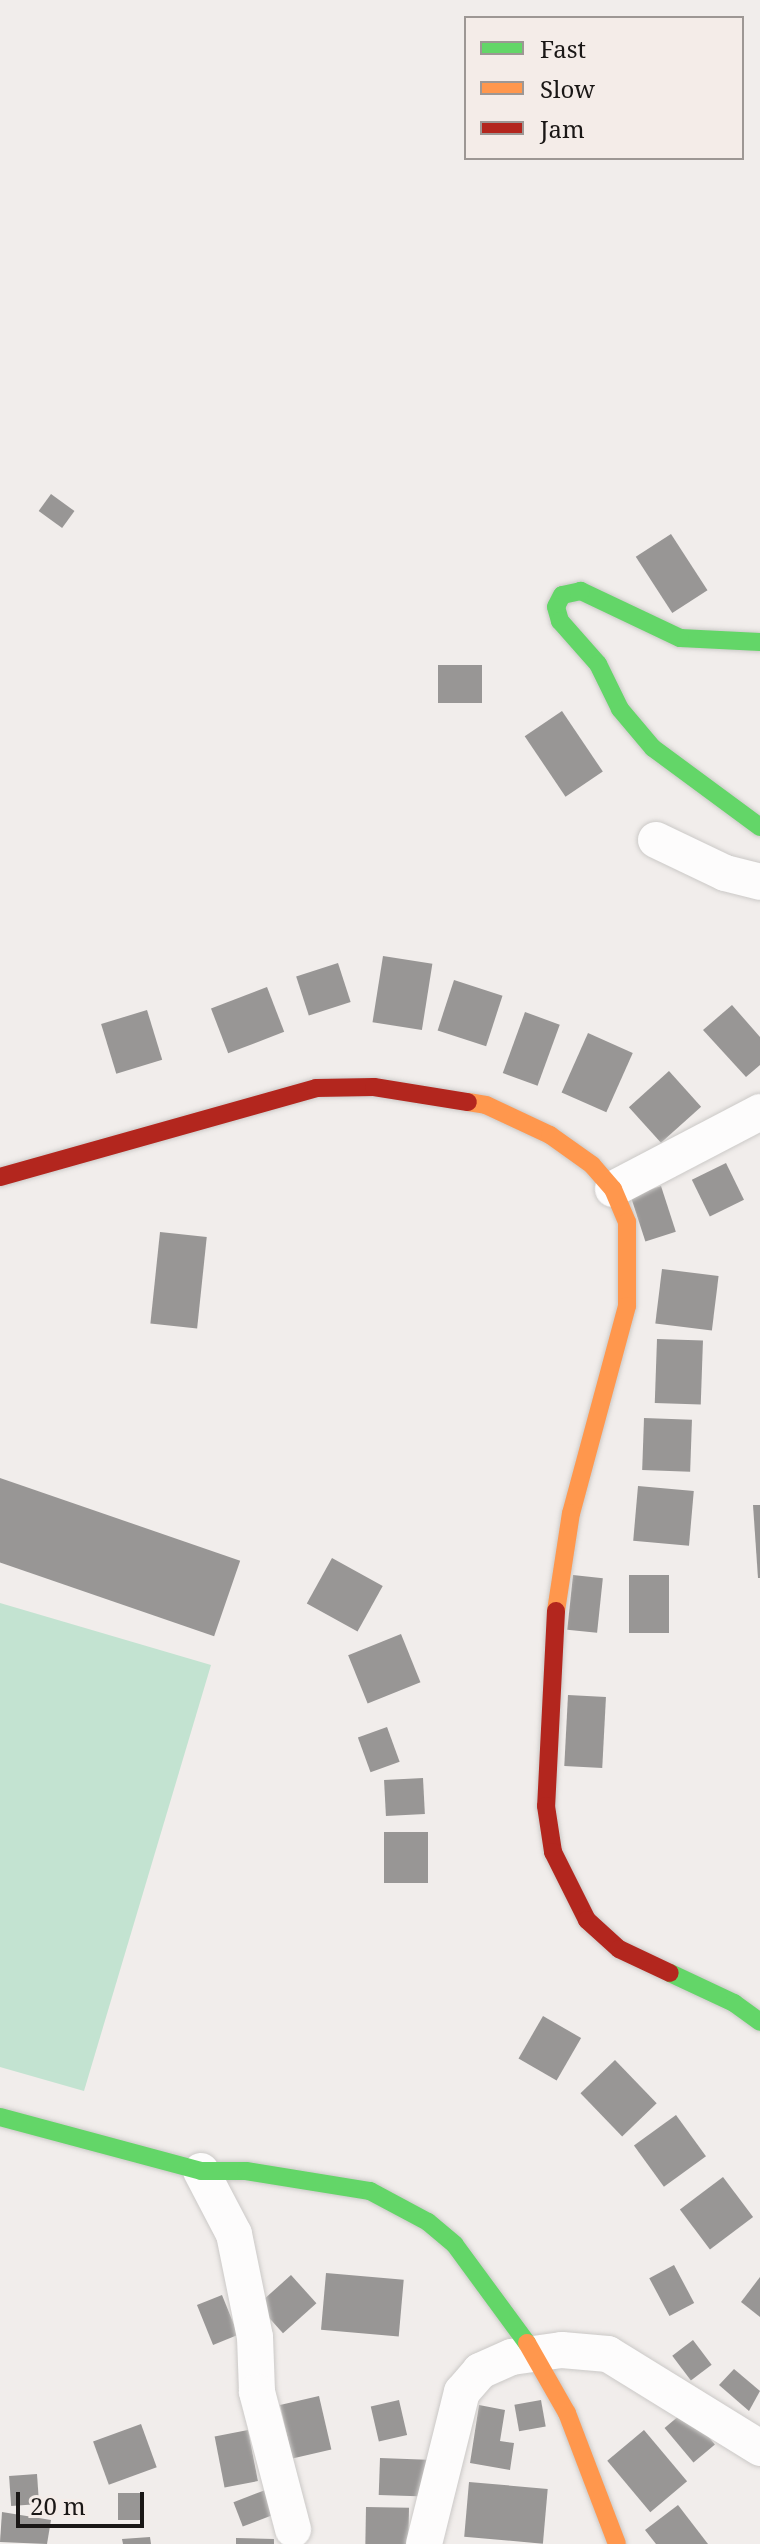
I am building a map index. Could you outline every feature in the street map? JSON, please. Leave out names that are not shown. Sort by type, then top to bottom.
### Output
[{"type":"street","points":[[760,642],[680,638],[581,591],[562,595],[556,607],[560,621],[598,664],[620,709],[653,748],[760,827]]},
{"type":"street","points":[[656,840],[725,873],[760,882]]},
{"type":"street","points":[[0,1177],[245,1105],[316,1088],[374,1087],[486,1105],[550,1135],[592,1165],[613,1189],[627,1222],[627,1306],[571,1513],[557,1590],[546,1806],[553,1852],[581,1911],[619,1949],[734,2003],[760,2022]]},
{"type":"street","points":[[613,1189],[760,1112]]},
{"type":"street","points":[[0,2117],[201,2171],[246,2171],[370,2191],[403,2206],[455,2245],[535,2354],[567,2413],[617,2544]]},
{"type":"street","points":[[201,2171],[234,2234],[255,2337],[257,2392],[293,2529]]},
{"type":"street","points":[[424,2544],[462,2392],[492,2364],[535,2354],[589,2350],[608,2354],[760,2448]]},
{"type":"green space","points":[[0,1603],[211,1665],[84,2091],[0,2067]]},
{"type":"building","points":[[51,494],[74,511],[62,528],[39,511]]},
{"type":"building","points":[[671,534],[707,590],[672,613],[636,557]]},
{"type":"building","points":[[438,665],[482,665],[482,703],[438,703]]},
{"type":"building","points":[[562,711],[603,772],[566,797],[525,736]]},
{"type":"building","points":[[383,956],[432,964],[422,1030],[373,1022]]},
{"type":"building","points":[[338,963],[351,1002],[309,1016],[296,977]]},
{"type":"building","points":[[454,980],[503,996],[486,1046],[438,1030]]},
{"type":"building","points":[[267,987],[284,1032],[228,1053],[211,1009]]},
{"type":"building","points":[[732,1005],[760,1037],[760,1065],[746,1077],[703,1030]]},
{"type":"building","points":[[147,1010],[162,1060],[116,1074],[101,1024]]},
{"type":"building","points":[[525,1012],[560,1025],[538,1086],[503,1073]]},
{"type":"building","points":[[588,1033],[633,1053],[606,1112],[562,1092]]},
{"type":"building","points":[[669,1071],[701,1107],[661,1143],[629,1107]]},
{"type":"building","points":[[726,1163],[744,1200],[710,1217],[692,1180]]},
{"type":"building","points":[[661,1186],[676,1232],[645,1242],[631,1196]]},
{"type":"building","points":[[160,1232],[207,1237],[197,1328],[150,1323]]},
{"type":"building","points":[[662,1269],[719,1276],[712,1331],[655,1324]]},
{"type":"building","points":[[657,1339],[703,1341],[701,1405],[655,1403]]},
{"type":"building","points":[[644,1418],[692,1420],[690,1472],[642,1470]]},
{"type":"building","points":[[0,1478],[240,1561],[214,1636],[0,1563]]},
{"type":"building","points":[[638,1486],[694,1491],[689,1546],[633,1541]]},
{"type":"building","points":[[753,1505],[760,1505],[760,1578],[758,1578]]},
{"type":"building","points":[[332,1558],[383,1586],[358,1632],[307,1603]]},
{"type":"building","points":[[573,1575],[603,1578],[597,1633],[567,1630]]},
{"type":"building","points":[[629,1575],[669,1575],[669,1633],[629,1633]]},
{"type":"building","points":[[401,1634],[420,1682],[368,1704],[348,1655]]},
{"type":"building","points":[[568,1695],[606,1697],[602,1768],[564,1766]]},
{"type":"building","points":[[387,1727],[400,1762],[371,1772],[358,1738]]},
{"type":"building","points":[[423,1778],[425,1814],[386,1816],[384,1780]]},
{"type":"building","points":[[384,1832],[428,1832],[428,1883],[384,1883]]},
{"type":"building","points":[[543,2016],[581,2038],[557,2080],[519,2058]]},
{"type":"building","points":[[615,2060],[657,2103],[622,2137],[580,2093]]},
{"type":"building","points":[[676,2115],[706,2156],[664,2187],[634,2146]]},
{"type":"building","points":[[723,2177],[753,2217],[710,2249],[680,2209]]},
{"type":"building","points":[[674,2265],[694,2303],[669,2316],[649,2278]]},
{"type":"building","points":[[326,2273],[404,2280],[399,2337],[321,2330]]},
{"type":"building","points":[[291,2275],[316,2303],[283,2333],[258,2305]]},
{"type":"building","points":[[760,2277],[760,2317],[741,2302]]},
{"type":"building","points":[[222,2295],[238,2335],[213,2345],[197,2305]]},
{"type":"building","points":[[693,2340],[712,2365],[691,2380],[672,2356]]},
{"type":"building","points":[[734,2369],[760,2391],[749,2411],[719,2385]]},
{"type":"building","points":[[319,2396],[331,2450],[292,2459],[280,2405]]},
{"type":"building","points":[[399,2400],[407,2435],[379,2442],[371,2407]]},
{"type":"building","points":[[541,2400],[546,2427],[519,2431],[514,2405]]},
{"type":"building","points":[[479,2405],[505,2410],[500,2441],[514,2443],[510,2470],[470,2463]]},
{"type":"building","points":[[686,2410],[715,2444],[693,2462],[665,2428]]},
{"type":"building","points":[[141,2424],[157,2467],[109,2485],[93,2441]]},
{"type":"building","points":[[248,2430],[258,2481],[225,2488],[215,2436]]},
{"type":"building","points":[[644,2430],[687,2481],[650,2512],[607,2461]]},
{"type":"building","points":[[380,2458],[427,2460],[426,2497],[379,2495]]},
{"type":"building","points":[[37,2474],[39,2504],[11,2506],[9,2476]]},
{"type":"building","points":[[469,2482],[548,2489],[543,2544],[464,2537]]},
{"type":"building","points":[[268,2489],[277,2513],[243,2527],[233,2502]]},
{"type":"building","points":[[118,2493],[143,2493],[143,2520],[118,2520]]},
{"type":"building","points":[[678,2505],[708,2544],[656,2544],[645,2530]]},
{"type":"building","points":[[366,2507],[409,2508],[408,2544],[365,2544]]},
{"type":"building","points":[[2,2512],[51,2520],[47,2544],[0,2542]]},
{"type":"building","points":[[150,2537],[151,2544],[123,2544],[122,2539]]},
{"type":"building","points":[[236,2538],[274,2539],[274,2544],[236,2544]]},
{"type":"traffic: fast","points":[[760,642],[680,638],[581,591],[562,595],[556,607],[560,621],[598,664],[620,709],[653,748],[760,827]]},
{"type":"traffic: fast","points":[[670,1973],[734,2003],[760,2022]]},
{"type":"traffic: fast","points":[[0,2117],[201,2171],[246,2171],[370,2191],[428,2222],[455,2245],[527,2343]]},
{"type":"traffic: slow","points":[[468,1102],[486,1105],[550,1135],[592,1165],[613,1189],[627,1222],[627,1306],[571,1513],[556,1611]]},
{"type":"traffic: slow","points":[[527,2343],[567,2413],[617,2544]]},
{"type":"traffic: jam","points":[[0,1177],[316,1088],[374,1087],[468,1102]]},
{"type":"traffic: jam","points":[[556,1611],[546,1806],[553,1852],[587,1920],[619,1949],[670,1973]]}]
